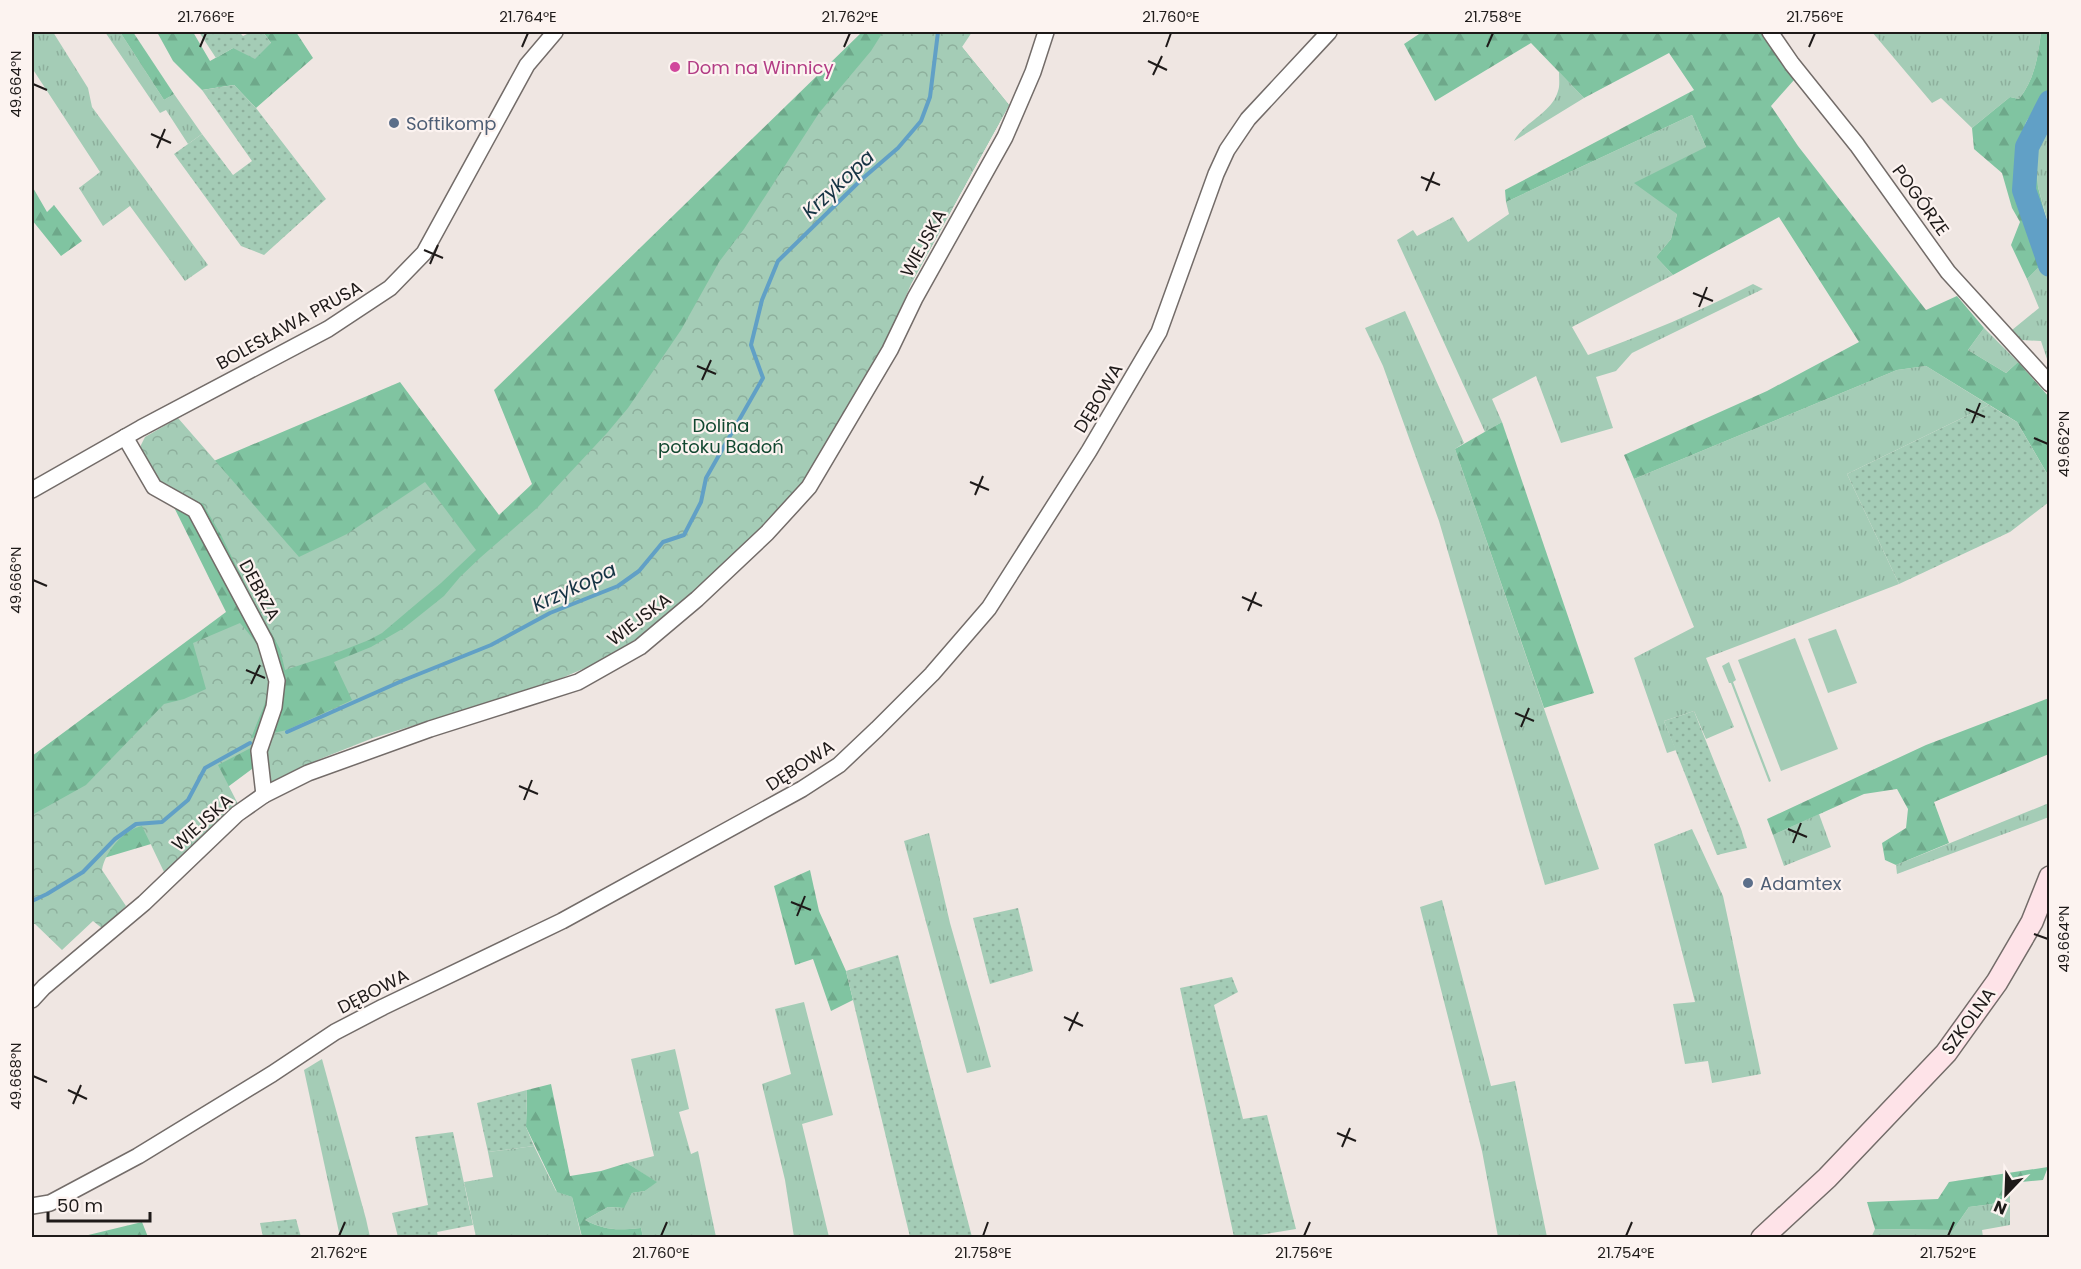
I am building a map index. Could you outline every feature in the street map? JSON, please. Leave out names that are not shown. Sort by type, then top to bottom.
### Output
[{"type":"street","name":"BOLESŁAWA PRUSA","points":[[32,490],[124,437],[328,329],[390,288],[424,253],[527,65],[555,32]]},
{"type":"street","name":"WIEJSKA","points":[[32,1000],[44,987],[144,903],[237,814],[264,795],[308,773],[430,729],[578,682],[640,647],[697,599],[767,533],[809,487],[890,350],[915,298],[1005,136],[1033,72],[1046,32]]},
{"type":"street","name":"DĘBOWA","points":[[32,1206],[50,1203],[128,1161],[272,1074],[335,1032],[562,921],[802,789],[839,765],[932,674],[989,608],[1089,451],[1159,332],[1212,183],[1227,150],[1248,119],[1329,32]]},
{"type":"street","name":"POGÓRZE","points":[[1770,32],[1792,64],[1857,145],[1948,272],[2049,384]]},
{"type":"street","name":"DEBRZA","points":[[124,437],[154,487],[195,510],[265,641],[277,681],[274,707],[259,751],[264,795]]},
{"type":"street","name":"SZKOLNA","points":[[1762,1238],[1858,1146],[1953,1044],[1997,982],[2032,922],[2049,878]]},
{"type":"green space","points":[[32,32],[53,32],[88,88],[92,107],[208,265],[185,281],[130,206],[103,226],[79,188],[100,172],[32,68]]},
{"type":"green space","points":[[105,32],[120,32],[164,100],[174,94],[202,134],[188,144],[166,110],[160,113]]},
{"type":"green space","points":[[120,32],[133,32],[174,94],[164,100]]},
{"type":"green space","points":[[157,32],[193,32],[210,61],[233,48],[271,43],[263,32],[296,32],[313,58],[256,108],[234,85],[202,90],[173,61]]},
{"type":"green space","points":[[199,32],[239,32],[243,36],[251,32],[263,32],[271,43],[255,59],[233,48],[216,58]]},
{"type":"green space","points":[[862,32],[953,32],[962,47],[1009,105],[912,282],[827,404],[268,757],[151,844],[104,858],[32,920],[32,756],[226,612],[162,483],[400,382],[499,515],[532,484],[494,390]]},
{"type":"green space","name":"Dolina potoku Badoń","points":[[883,32],[972,32],[962,47],[1009,105],[912,282],[882,352],[792,496],[733,559],[638,638],[599,662],[548,684],[373,738],[320,759],[268,784],[264,741],[218,765],[238,804],[165,874],[142,826],[128,832],[116,843],[107,856],[102,870],[126,906],[103,929],[93,921],[62,950],[35,924],[32,924],[32,815],[86,785],[164,704],[184,699],[206,689],[193,643],[240,623],[263,654],[270,679],[265,704],[251,738],[287,730],[352,700],[334,662],[371,647],[404,628],[444,596],[481,557],[537,508],[628,408],[681,330],[719,262],[744,229],[819,113],[871,51]]},
{"type":"green space","points":[[1422,32],[1761,32],[1794,80],[1771,106],[1798,146],[1926,310],[1957,296],[1984,328],[1968,350],[2006,373],[2018,362],[2049,397],[2049,477],[2017,422],[1926,366],[1897,370],[1634,479],[1624,455],[1767,391],[1859,342],[1779,217],[1673,275],[1656,257],[1671,239],[1677,214],[1634,183],[1706,147],[1692,115],[1506,202],[1505,190],[1694,90],[1669,53],[1584,98],[1531,43],[1435,101],[1404,44]]},
{"type":"green space","points":[[1872,32],[2041,32],[2032,75],[2019,99],[2010,97],[1972,128],[1941,98],[1932,103]]},
{"type":"green space","points":[[2041,32],[2049,32],[2049,107],[2039,102],[2026,122],[2019,147],[2036,161],[2038,187],[2049,229],[2033,236],[2039,267],[2027,279],[2011,245],[2020,222],[2012,208],[2002,173],[1974,149],[1972,128],[2010,97],[2019,99],[2032,75]]},
{"type":"green space","points":[[1559,72],[1584,98],[1514,141],[1555,99],[1559,87]]},
{"type":"green space","points":[[234,85],[256,108],[326,199],[264,255],[241,246],[174,154],[202,134],[233,175],[252,161],[202,90]]},
{"type":"green space","points":[[2039,102],[2049,107],[2049,227],[2038,187],[2036,161],[2019,147],[2026,122]]},
{"type":"green space","points":[[1692,115],[1706,147],[1677,214],[1671,239],[1656,257],[1673,275],[1572,327],[1588,355],[1672,322],[1753,284],[1763,289],[1632,353],[1616,371],[1596,377],[1613,428],[1561,443],[1536,376],[1492,399],[1502,422],[1485,432],[1397,240],[1413,230],[1417,236],[1453,217],[1468,242],[1509,214],[1506,202]]},
{"type":"green space","points":[[32,186],[47,212],[54,205],[82,241],[61,256],[32,220]]},
{"type":"green space","points":[[2033,236],[2045,266],[2048,282],[2049,365],[2041,341],[2021,340],[2012,330],[2039,308],[2027,279],[2039,267]]},
{"type":"green space","points":[[1405,311],[1464,443],[1455,449],[1599,869],[1545,885],[1439,521],[1383,366],[1365,328]]},
{"type":"green space","points":[[1984,328],[2018,362],[2006,373],[1968,350]]},
{"type":"green space","points":[[1926,366],[1989,405],[1847,474],[1899,584],[1706,658],[1734,727],[1706,739],[1694,711],[1664,721],[1676,750],[1667,753],[1634,658],[1694,627],[1634,479],[1897,370]]},
{"type":"green space","points":[[1989,405],[2017,422],[2049,477],[2049,502],[2010,532],[1899,584],[1847,474]]},
{"type":"green space","points":[[178,418],[299,557],[347,534],[425,482],[476,550],[382,633],[331,655],[285,670],[280,649],[203,504],[154,481],[141,461],[141,445],[145,437]]},
{"type":"green space","points":[[1502,422],[1594,693],[1544,708],[1455,449]]},
{"type":"green space","points":[[1836,629],[1857,683],[1828,693],[1808,639]]},
{"type":"green space","points":[[1795,638],[1838,749],[1781,771],[1738,660]]},
{"type":"green space","points":[[1729,662],[1736,680],[1733,682],[1771,781],[1769,782],[1731,683],[1722,666]]},
{"type":"green space","points":[[2049,698],[2049,754],[1934,802],[1949,843],[1896,865],[1885,860],[1882,843],[1906,828],[1908,809],[1897,789],[1864,794],[1773,835],[1767,819],[1926,745]]},
{"type":"green space","points":[[1694,711],[1747,848],[1717,855],[1664,721]]},
{"type":"green space","points":[[2049,803],[2049,817],[1897,874],[1896,865]]},
{"type":"green space","points":[[1819,814],[1831,847],[1784,866],[1773,835]]},
{"type":"green space","points":[[1692,829],[1723,896],[1761,1074],[1712,1083],[1708,1061],[1685,1064],[1673,1004],[1695,1002],[1654,844]]},
{"type":"green space","points":[[929,833],[950,923],[991,1067],[967,1073],[904,841]]},
{"type":"green space","points":[[810,870],[819,911],[846,971],[853,1000],[831,1011],[813,959],[795,965],[774,886]]},
{"type":"green space","points":[[1442,900],[1491,1086],[1515,1081],[1547,1237],[1498,1237],[1482,1151],[1420,907]]},
{"type":"green space","points":[[1018,908],[1033,971],[990,984],[973,918]]},
{"type":"green space","points":[[898,955],[972,1237],[910,1237],[846,971]]},
{"type":"green space","points":[[1232,977],[1238,992],[1214,1005],[1243,1119],[1267,1115],[1296,1229],[1241,1238],[1234,1237],[1180,988]]},
{"type":"green space","points":[[804,1002],[833,1115],[802,1124],[829,1237],[794,1237],[785,1180],[762,1084],[791,1074],[775,1009]]},
{"type":"green space","points":[[675,1049],[689,1109],[679,1112],[691,1154],[698,1151],[716,1237],[643,1237],[641,1228],[612,1229],[585,1220],[608,1207],[623,1208],[632,1193],[645,1191],[656,1182],[627,1163],[654,1156],[631,1059]]},
{"type":"green space","points":[[322,1059],[370,1237],[340,1237],[304,1070]]},
{"type":"green space","points":[[551,1084],[570,1176],[601,1171],[627,1163],[657,1182],[645,1191],[632,1193],[624,1208],[608,1207],[585,1220],[612,1229],[641,1228],[643,1237],[582,1237],[572,1197],[557,1192],[526,1127],[527,1090]]},
{"type":"green space","points":[[527,1090],[526,1127],[534,1146],[488,1152],[477,1103]]},
{"type":"green space","points":[[453,1132],[473,1225],[437,1232],[438,1237],[398,1237],[392,1213],[428,1205],[415,1137]]},
{"type":"green space","points":[[534,1146],[556,1191],[572,1197],[581,1235],[572,1238],[476,1237],[464,1182],[493,1177],[488,1152]]},
{"type":"green space","points":[[2048,1167],[2043,1180],[2011,1183],[2010,1195],[1992,1204],[1969,1207],[1953,1230],[1875,1229],[1867,1202],[1938,1199],[1949,1182]]},
{"type":"green space","points":[[2010,1195],[2010,1225],[1982,1230],[1983,1237],[1871,1238],[1875,1229],[1953,1230],[1969,1207],[1992,1204]]},
{"type":"green space","points":[[296,1219],[301,1237],[263,1237],[260,1223]]},
{"type":"green space","points":[[142,1222],[148,1237],[80,1237]]},
{"type":"waterway","name":"Krzykopa","points":[[287,732],[404,680],[491,645],[550,613],[618,586],[639,571],[663,542],[684,535],[701,502],[706,478],[763,378],[751,345],[762,300],[778,261],[862,179],[898,148],[921,121],[930,97],[938,32]]},
{"type":"waterway","points":[[2050,102],[2027,147],[2024,190],[2050,265]]},
{"type":"waterway","name":"Krzykopa","points":[[32,901],[83,872],[115,839],[136,824],[162,822],[188,800],[205,768],[250,743]]},
{"type":"place","name":"Dom na Winnicy","points":[[675,67]]},
{"type":"place","name":"Softikomp","points":[[394,123]]},
{"type":"place","name":"Adamtex","points":[[1748,883]]}]
